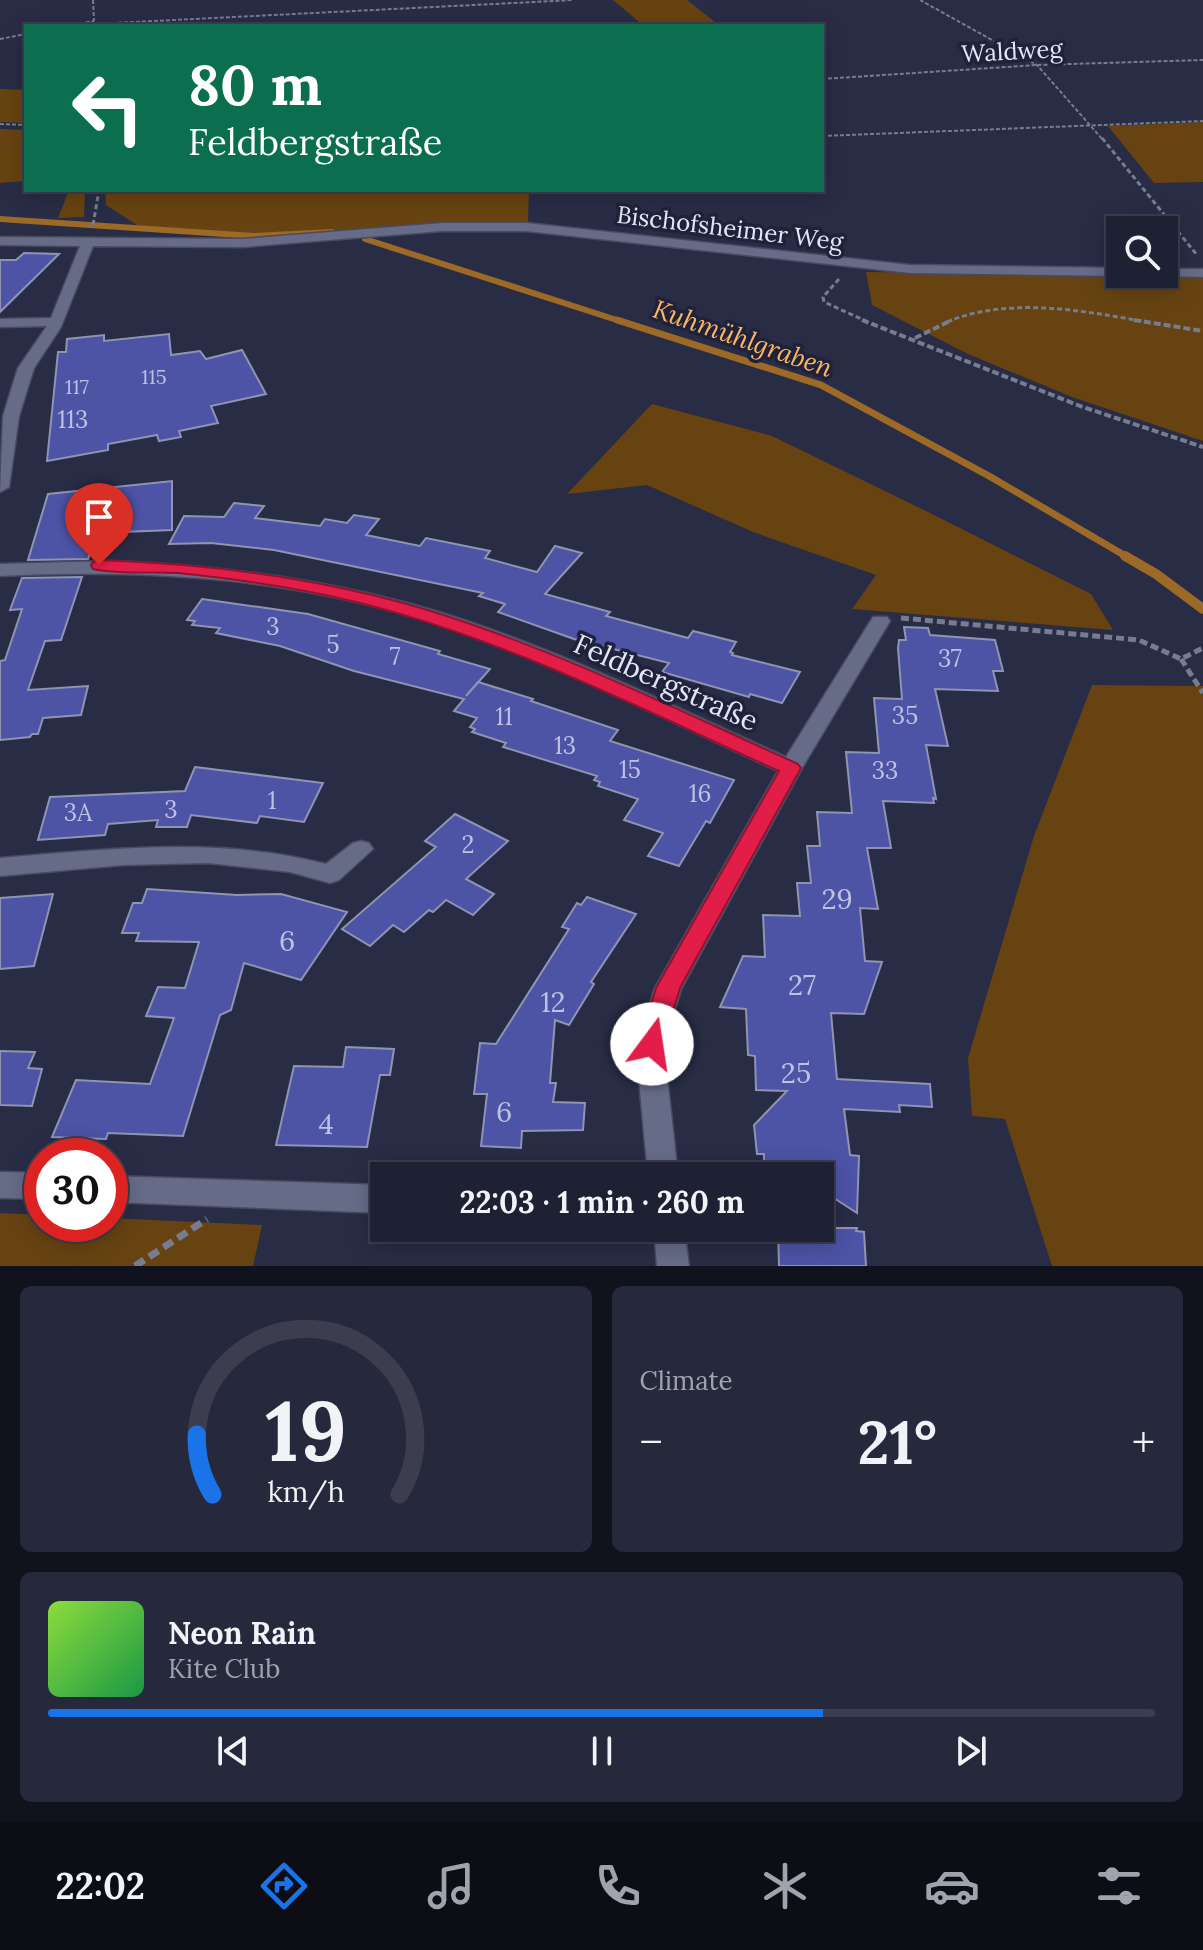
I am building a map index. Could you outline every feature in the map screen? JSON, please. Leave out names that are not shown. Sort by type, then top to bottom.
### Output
[{"type":"street","name":"Bischofsheimer Weg","points":[[6,241],[243,243],[442,227],[526,227],[852,265],[962,271],[1106,272]]},
{"type":"street","points":[[0,253],[6,241]]},
{"type":"street","points":[[0,487],[6,416],[30,358],[56,322],[88,241]]},
{"type":"street","points":[[1178,273],[1203,273]]},
{"type":"street","points":[[0,323],[56,322]]},
{"type":"street","name":"Feldbergstraße","points":[[0,570],[99,565],[196,569],[273,579],[389,604],[503,641],[791,768]]},
{"type":"street","points":[[662,1162],[651,1058],[658,1015],[676,973],[791,768],[880,621]]},
{"type":"street","points":[[0,867],[118,858],[206,856],[263,860],[330,874],[361,849]]},
{"type":"street","points":[[0,1185],[24,1186]]},
{"type":"street","points":[[128,1190],[370,1198]]},
{"type":"street","points":[[670,1242],[673,1266]]},
{"type":"path","points":[[93,0],[94,24],[573,0]]},
{"type":"path","points":[[920,0],[1037,65],[1091,125],[1203,262]]},
{"type":"path","points":[[0,39],[24,34]]},
{"type":"path","name":"Waldweg","points":[[824,79],[1037,65],[1203,60]]},
{"type":"path","points":[[824,136],[1203,121]]},
{"type":"path","points":[[0,124],[24,125]]},
{"type":"path","points":[[88,241],[99,203],[99,192]]},
{"type":"path","points":[[852,265],[828,290],[824,302],[836,310],[914,338],[1080,406],[1203,447]]},
{"type":"path","points":[[914,338],[956,318],[1007,310],[1091,315],[1203,331]]},
{"type":"path","points":[[880,621],[897,618],[1139,640],[1181,659],[1203,693]]},
{"type":"path","points":[[1181,659],[1203,648]]},
{"type":"path","points":[[135,1266],[244,1194]]},
{"type":"shaded area","points":[[613,0],[687,0],[717,24],[642,24]]},
{"type":"shaded area","points":[[0,89],[24,90],[24,123],[0,122]]},
{"type":"shaded area","points":[[1203,122],[1203,182],[1154,183],[1108,126]]},
{"type":"shaded area","points":[[0,129],[24,130],[24,181],[0,183]]},
{"type":"shaded area","points":[[68,192],[85,192],[84,217],[58,218]]},
{"type":"shaded area","points":[[105,192],[529,192],[528,222],[266,240],[137,225],[106,205]]},
{"type":"shaded area","points":[[866,272],[1106,275],[1106,288],[1178,288],[1178,276],[1203,276],[1203,441],[1072,397],[968,354],[872,305]]},
{"type":"shaded area","points":[[652,404],[772,436],[928,512],[1091,594],[1113,630],[852,609],[876,575],[753,532],[647,485],[567,494]]},
{"type":"shaded area","points":[[1092,685],[1203,686],[1203,1266],[1052,1266],[1005,1119],[972,1116],[968,1058],[1034,836]]},
{"type":"shaded area","points":[[0,1213],[24,1214],[24,1242],[128,1242],[128,1219],[262,1225],[253,1266],[0,1266]]},
{"type":"building","points":[[24,253],[59,254],[0,312],[0,260],[16,260]]},
{"type":"building","points":[[169,334],[171,355],[200,351],[206,359],[242,350],[266,394],[211,406],[218,423],[179,431],[181,437],[159,441],[157,435],[108,444],[108,450],[47,461],[58,352],[66,352],[67,339],[104,335],[104,341]]},
{"type":"building","points":[[172,481],[172,530],[122,532],[117,546],[92,547],[88,559],[28,560],[48,494]]},
{"type":"building","points":[[234,503],[264,506],[255,518],[320,526],[325,519],[347,523],[354,515],[379,519],[366,535],[420,546],[426,538],[490,551],[485,558],[537,572],[555,546],[582,553],[545,594],[610,612],[606,616],[688,638],[693,631],[736,642],[730,652],[732,655],[800,672],[782,703],[750,694],[749,697],[662,672],[669,663],[574,639],[498,612],[505,604],[479,596],[483,593],[274,550],[211,543],[169,544],[184,516],[224,517]]},
{"type":"building","points":[[82,577],[61,640],[45,641],[28,690],[88,686],[81,715],[43,718],[38,734],[0,740],[0,661],[5,660],[22,609],[10,610],[22,578]]},
{"type":"building","points":[[202,599],[308,614],[440,651],[438,654],[490,669],[478,682],[618,730],[610,741],[734,780],[710,823],[706,821],[679,866],[648,856],[663,833],[624,820],[638,799],[598,786],[600,782],[594,780],[597,776],[503,747],[506,743],[472,732],[475,729],[470,727],[477,718],[454,711],[464,699],[354,671],[280,646],[216,633],[220,628],[192,625],[195,621],[187,620]]},
{"type":"building","points":[[904,627],[928,628],[930,635],[995,640],[1003,671],[993,671],[998,691],[935,689],[948,746],[926,745],[936,799],[933,798],[934,803],[883,801],[891,848],[867,848],[878,909],[860,908],[865,961],[882,962],[864,1014],[831,1013],[837,1079],[930,1084],[932,1107],[899,1105],[900,1112],[844,1109],[850,1155],[859,1156],[857,1213],[834,1198],[834,1162],[764,1162],[764,1154],[757,1154],[754,1125],[787,1091],[756,1090],[755,1056],[748,1055],[746,1009],[720,1007],[743,956],[765,957],[763,915],[800,916],[797,883],[811,883],[807,846],[820,846],[817,812],[852,813],[846,752],[879,753],[874,698],[902,699],[898,648],[899,640],[906,640]]},
{"type":"building","points":[[195,767],[323,783],[304,822],[260,816],[257,823],[191,815],[187,827],[156,827],[158,820],[108,824],[105,835],[38,840],[50,797],[185,791]]},
{"type":"building","points":[[455,814],[508,841],[466,879],[494,894],[473,915],[446,900],[404,932],[393,925],[370,946],[342,929],[436,847],[425,841]]},
{"type":"building","points":[[147,889],[237,895],[281,894],[347,912],[301,980],[244,963],[231,1010],[220,1015],[183,1136],[108,1133],[106,1138],[52,1137],[76,1080],[150,1084],[174,1018],[146,1016],[158,987],[185,988],[199,942],[136,941],[139,933],[122,933],[133,903],[142,903]]},
{"type":"building","points":[[53,894],[34,966],[0,969],[0,898]]},
{"type":"building","points":[[587,897],[636,914],[591,982],[594,984],[569,1025],[555,1020],[550,1083],[556,1083],[553,1102],[585,1103],[583,1130],[522,1131],[521,1148],[481,1146],[487,1094],[474,1094],[480,1043],[496,1044],[569,929],[562,927],[577,903],[581,905]]},
{"type":"building","points":[[346,1047],[394,1049],[390,1075],[380,1075],[367,1147],[276,1145],[294,1066],[343,1067]]},
{"type":"building","points":[[0,1051],[35,1052],[28,1068],[42,1069],[32,1106],[0,1105]]},
{"type":"building","points":[[834,1228],[857,1228],[856,1231],[864,1232],[866,1266],[779,1266],[778,1242],[834,1242]]},
{"type":"waterway","name":"Kuhmühlgraben","points":[[0,219],[254,236],[332,232]]},
{"type":"waterway","name":"Kuhmühlgraben","points":[[365,239],[623,322]]},
{"type":"waterway","name":"Kuhmühlgraben","points":[[617,320],[821,385],[989,476],[1129,558]]},
{"type":"waterway","name":"Kuhmühlgraben","points":[[1125,556],[1156,574],[1203,609]]},
{"type":"route","points":[[99,565],[254,576],[389,604],[503,641],[791,768],[668,988],[652,1044]]}]
